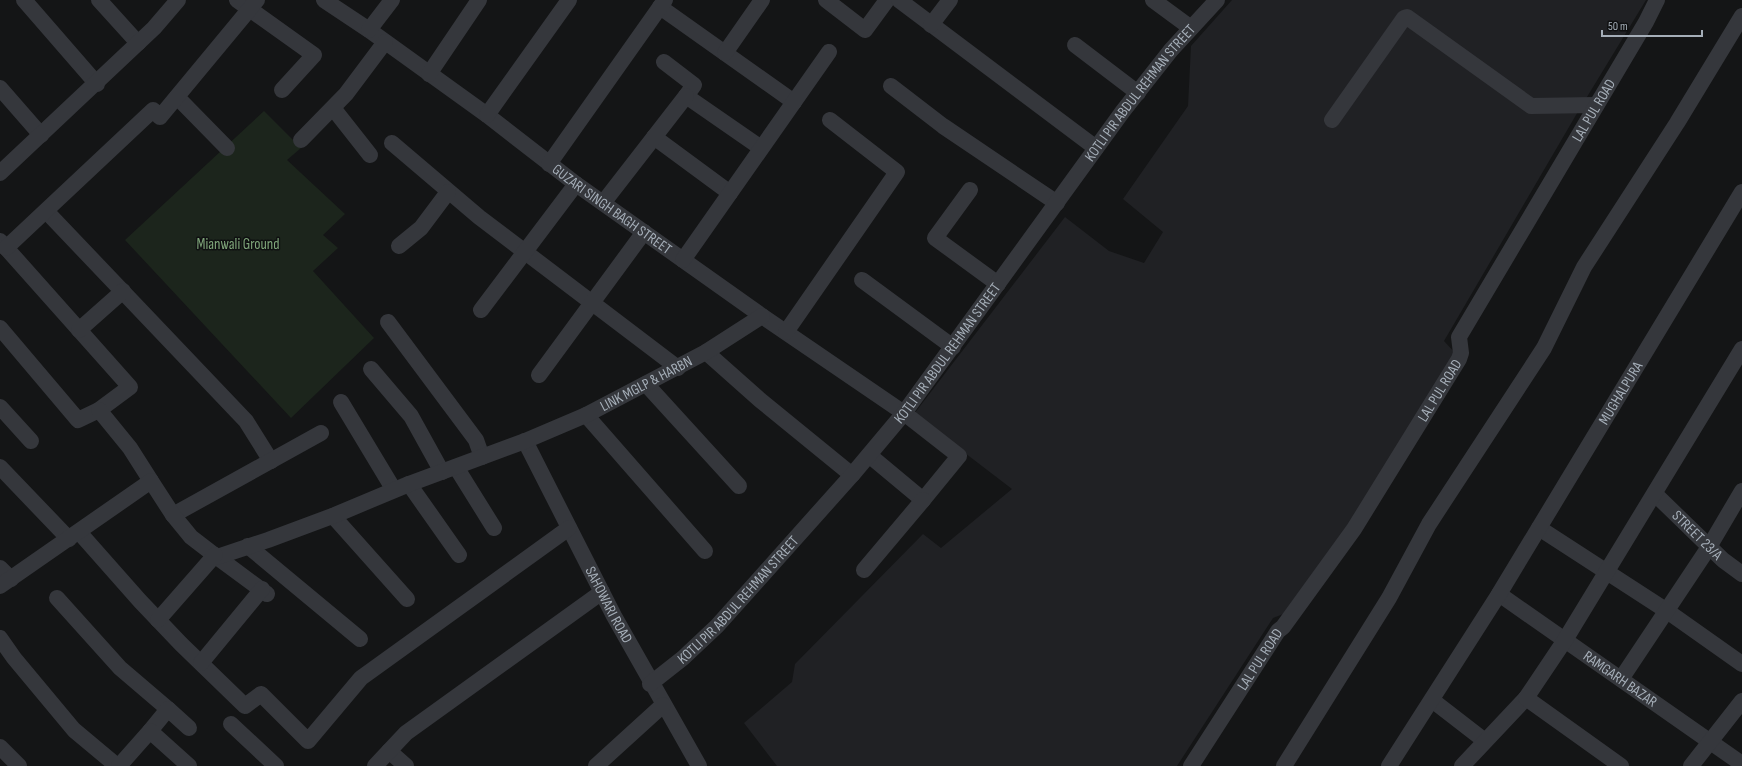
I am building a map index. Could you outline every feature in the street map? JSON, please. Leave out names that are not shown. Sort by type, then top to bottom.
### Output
[{"type":"street","points":[[24,0],[97,84]]},
{"type":"street","points":[[99,0],[138,43]]},
{"type":"street","points":[[0,173],[97,84],[178,0]]},
{"type":"street","name":"GUZARI SINGH BAGH STREET","points":[[324,0],[369,30],[487,115],[576,184],[762,316],[904,413],[959,456],[923,500]]},
{"type":"street","points":[[369,30],[392,0]]},
{"type":"street","points":[[429,74],[479,0]]},
{"type":"street","points":[[487,115],[569,0]]},
{"type":"street","points":[[725,53],[762,0]]},
{"type":"street","points":[[826,0],[865,30],[887,0]]},
{"type":"street","points":[[898,0],[1096,148]]},
{"type":"street","points":[[932,25],[950,0]]},
{"type":"street","points":[[1153,0],[1192,28]]},
{"type":"street","name":"KOTLI PIR ABDUL REHMAN STREET","points":[[650,684],[683,658],[717,626],[852,475],[904,413],[1096,148],[1171,50],[1216,0]]},
{"type":"street","name":"LAL PUL ROAD","points":[[1191,766],[1278,631],[1283,627],[1354,529],[1459,359],[1461,353],[1459,337],[1657,0]]},
{"type":"street","points":[[0,328],[78,420],[99,410],[130,387],[3,245],[46,211],[153,110],[160,117],[177,97],[248,3],[314,55],[282,90]]},
{"type":"street","points":[[549,164],[663,3],[725,53],[794,102]]},
{"type":"street","points":[[1284,766],[1389,598],[1429,524],[1544,348],[1584,267],[1677,123],[1742,16]]},
{"type":"street","points":[[1332,120],[1404,18],[1407,17],[1531,106],[1596,105]]},
{"type":"street","points":[[301,140],[346,94],[385,42]]},
{"type":"street","points":[[1075,45],[1138,93]]},
{"type":"street","points":[[683,260],[829,52]]},
{"type":"street","points":[[603,203],[694,85],[664,62]]},
{"type":"street","points":[[891,86],[943,126],[1057,203]]},
{"type":"street","points":[[0,88],[41,135]]},
{"type":"street","points":[[686,96],[761,148]]},
{"type":"street","points":[[177,97],[227,148]]},
{"type":"street","points":[[333,108],[370,155]]},
{"type":"street","points":[[786,332],[897,172],[830,120]]},
{"type":"street","points":[[654,137],[730,192]]},
{"type":"street","points":[[392,143],[479,217],[678,368]]},
{"type":"street","points":[[481,310],[576,184]]},
{"type":"street","points":[[970,190],[935,238],[998,284]]},
{"type":"street","points":[[399,246],[421,228],[448,192]]},
{"type":"street","name":"MUGHALPURA","points":[[1391,765],[1499,594],[1742,192]]},
{"type":"street","points":[[46,211],[246,421],[271,461]]},
{"type":"street","points":[[538,375],[644,232]]},
{"type":"street","points":[[862,280],[953,347]]},
{"type":"street","points":[[79,330],[123,291]]},
{"type":"street","name":"LINK MGLP & HARBN","points":[[216,556],[333,516],[409,484],[525,441],[586,415],[678,368],[762,316]]},
{"type":"street","points":[[388,322],[476,440],[482,457]]},
{"type":"street","points":[[1462,766],[1526,698],[1565,640],[1742,349]]},
{"type":"street","points":[[706,352],[760,400],[852,475]]},
{"type":"street","points":[[371,369],[411,416],[449,470],[494,528]]},
{"type":"street","points":[[646,384],[739,486]]},
{"type":"street","points":[[341,402],[394,490]]},
{"type":"street","points":[[0,408],[31,441]]},
{"type":"street","points":[[99,410],[130,448],[173,515],[191,537],[264,591],[201,663]]},
{"type":"street","points":[[586,415],[705,551]]},
{"type":"street","points":[[173,515],[321,433]]},
{"type":"street","name":"SAHOWARI ROAD","points":[[525,441],[650,684],[697,766]]},
{"type":"street","points":[[864,570],[923,500],[869,455]]},
{"type":"street","points":[[0,467],[74,535],[245,706],[261,694],[308,741],[361,678],[569,528]]},
{"type":"street","points":[[4,578],[74,535],[151,481]]},
{"type":"street","points":[[409,484],[459,555]]},
{"type":"street","points":[[1621,679],[1709,547],[1742,492]]},
{"type":"street","name":"STREET 23/A","points":[[1655,494],[1722,560],[1742,574]]},
{"type":"street","points":[[333,516],[407,599]]},
{"type":"street","points":[[1539,528],[1667,611],[1742,664]]},
{"type":"street","points":[[248,546],[360,639]]},
{"type":"street","points":[[158,620],[216,556]]},
{"type":"street","points":[[375,766],[406,733],[602,592]]},
{"type":"street","name":"RAMGARH BAZAR","points":[[1499,594],[1742,764]]},
{"type":"street","points":[[57,598],[120,668],[189,728]]},
{"type":"street","points":[[0,638],[14,658],[74,730],[118,766],[168,709]]},
{"type":"street","points":[[1526,698],[1621,766]]},
{"type":"street","points":[[1432,700],[1485,741]]},
{"type":"street","points":[[1691,766],[1742,701]]},
{"type":"street","points":[[596,766],[663,705]]},
{"type":"street","points":[[231,724],[276,766]]},
{"type":"street","points":[[150,731],[188,766]]},
{"type":"street","points":[[0,746],[19,766]]},
{"type":"street","points":[[389,751],[406,766]]},
{"type":"shaded area","points":[[1232,0],[1646,0],[1576,115],[1444,341],[1456,354],[1375,485],[1291,611],[1273,618],[1177,766],[777,766],[744,723],[792,682],[795,664],[923,534],[941,548],[1012,489],[914,414],[1065,217],[1109,251],[1144,263],[1163,232],[1123,199],[1188,106],[1191,46]]},
{"type":"green space","name":"Mianwali Ground","points":[[264,111],[301,148],[287,160],[345,214],[323,235],[338,248],[313,271],[374,338],[291,418],[125,240]]}]
